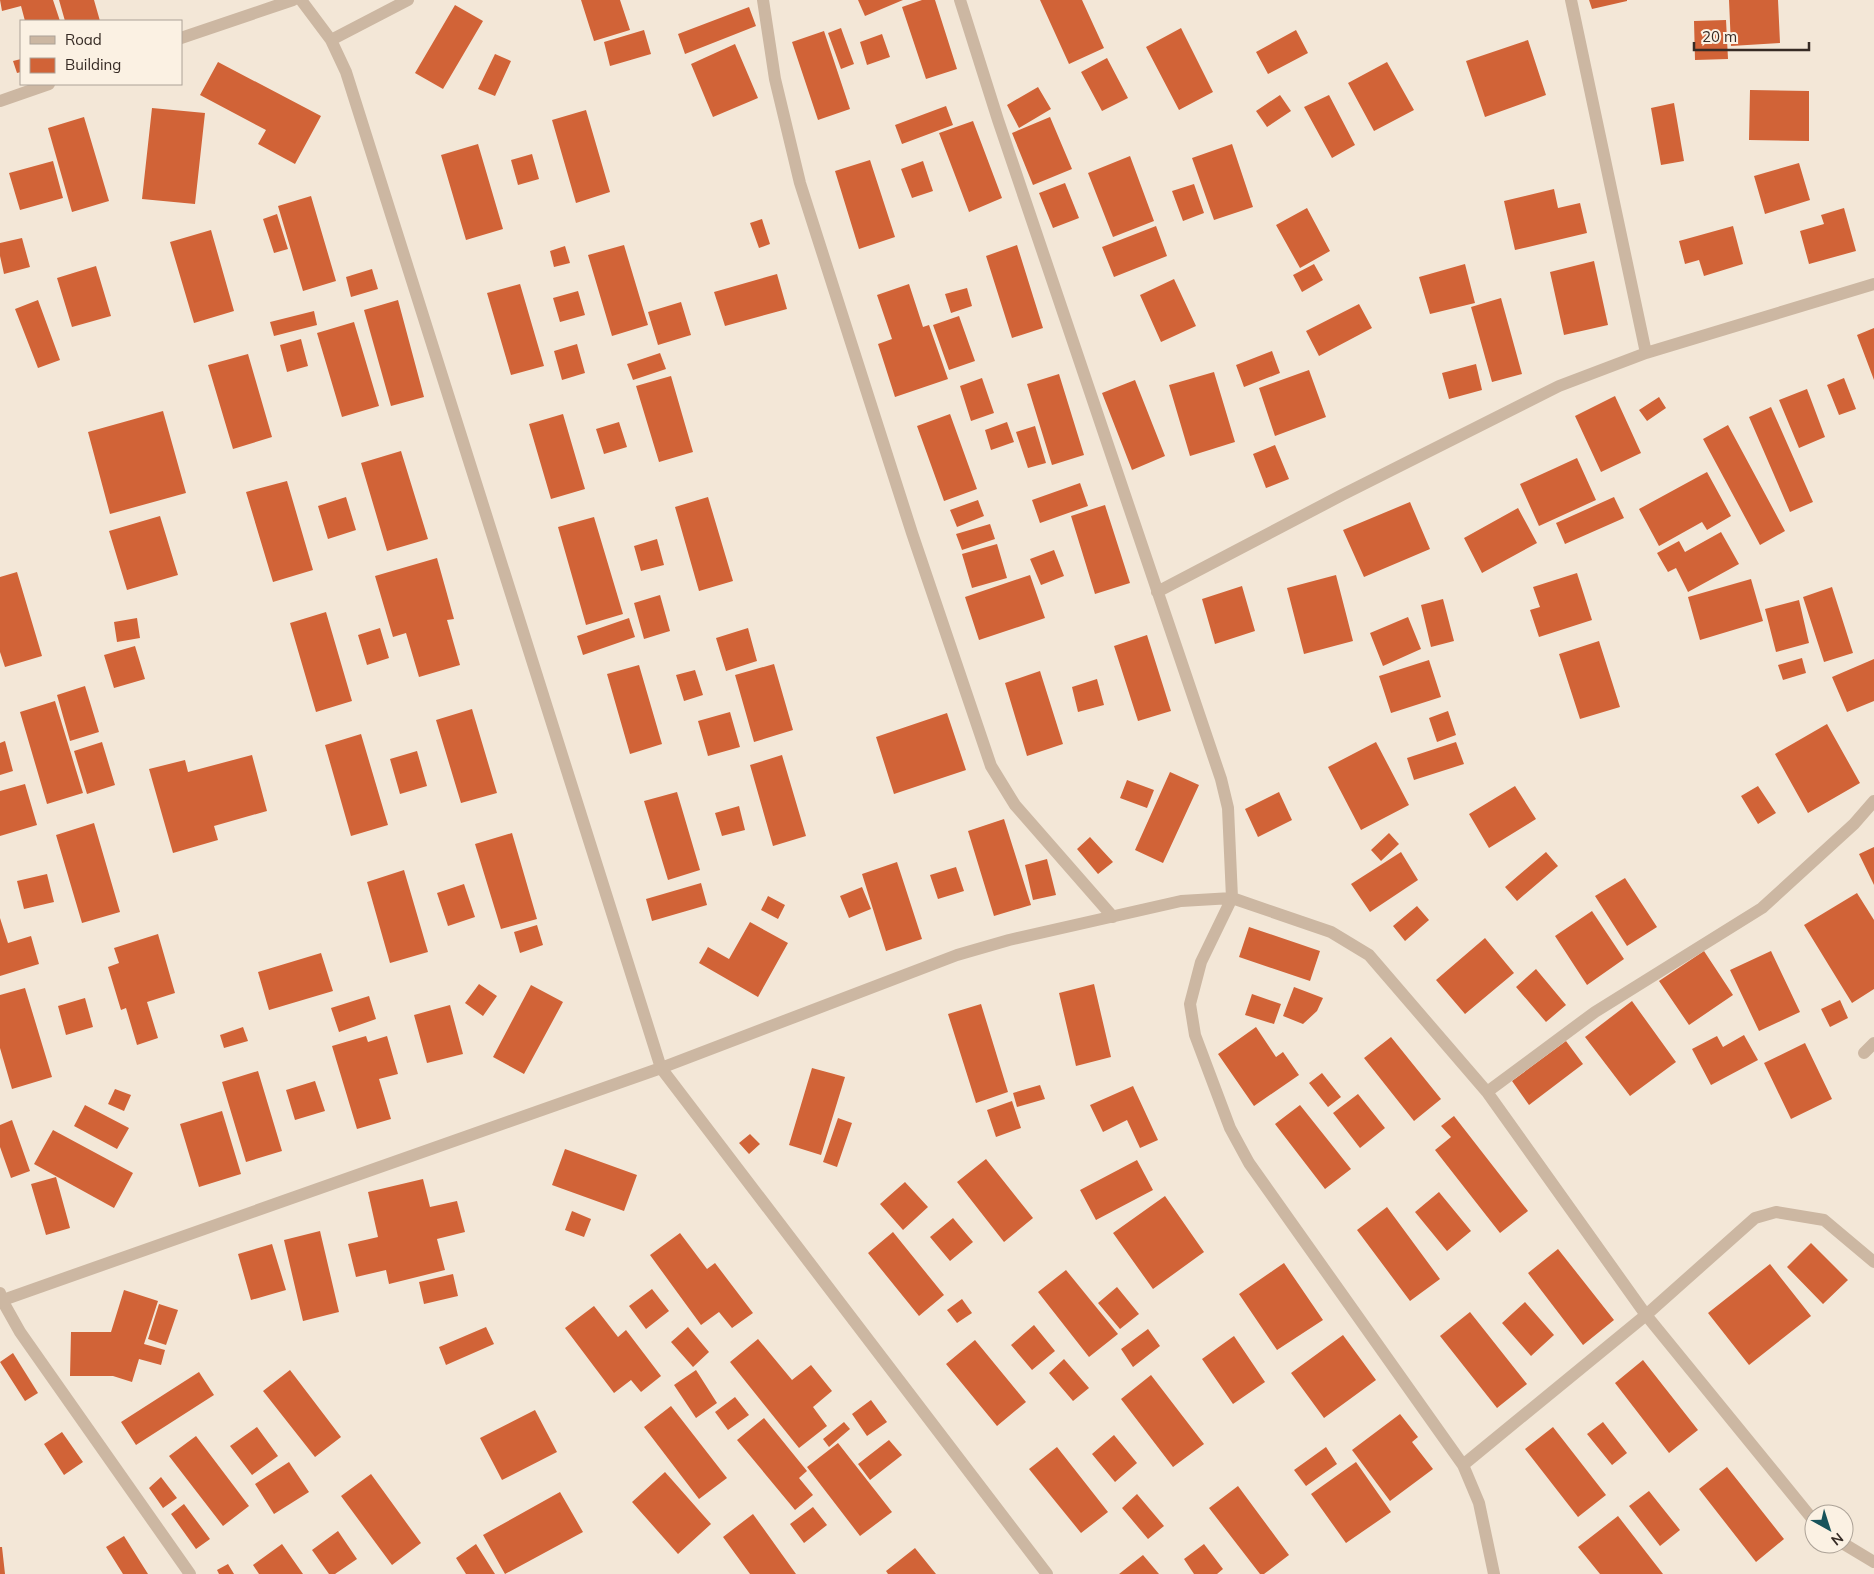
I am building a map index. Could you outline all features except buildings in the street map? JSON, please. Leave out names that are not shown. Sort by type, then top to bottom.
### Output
[{"type":"street","points":[[182,38],[293,0]]},
{"type":"street","points":[[301,0],[331,40],[346,72],[661,1068],[1047,1574]]},
{"type":"street","points":[[331,40],[408,0]]},
{"type":"street","points":[[763,0],[775,79],[800,183],[909,524],[991,766],[1015,805],[1113,917]]},
{"type":"street","points":[[960,0],[998,120],[1221,779],[1228,808],[1232,898],[1201,962],[1190,1004],[1195,1035],[1230,1128],[1250,1163],[1463,1465],[1479,1502],[1494,1574]]},
{"type":"street","points":[[1572,0],[1646,353]]},
{"type":"street","points":[[0,101],[46,85]]},
{"type":"street","points":[[1157,592],[1342,495],[1551,390],[1646,353],[1874,284]]},
{"type":"street","points":[[1487,1092],[1595,1012],[1762,908],[1854,824],[1874,801]]},
{"type":"street","points":[[190,1574],[20,1332],[1,1298],[661,1068],[957,955],[1009,940],[1181,901],[1232,898],[1331,932],[1369,955],[1487,1092],[1646,1315],[1804,1509]]},
{"type":"street","points":[[1864,1053],[1874,1043]]},
{"type":"street","points":[[1463,1465],[1646,1315],[1755,1218],[1776,1212],[1824,1220],[1874,1262]]},
{"type":"street","points":[[1854,1550],[1874,1562]]}]
